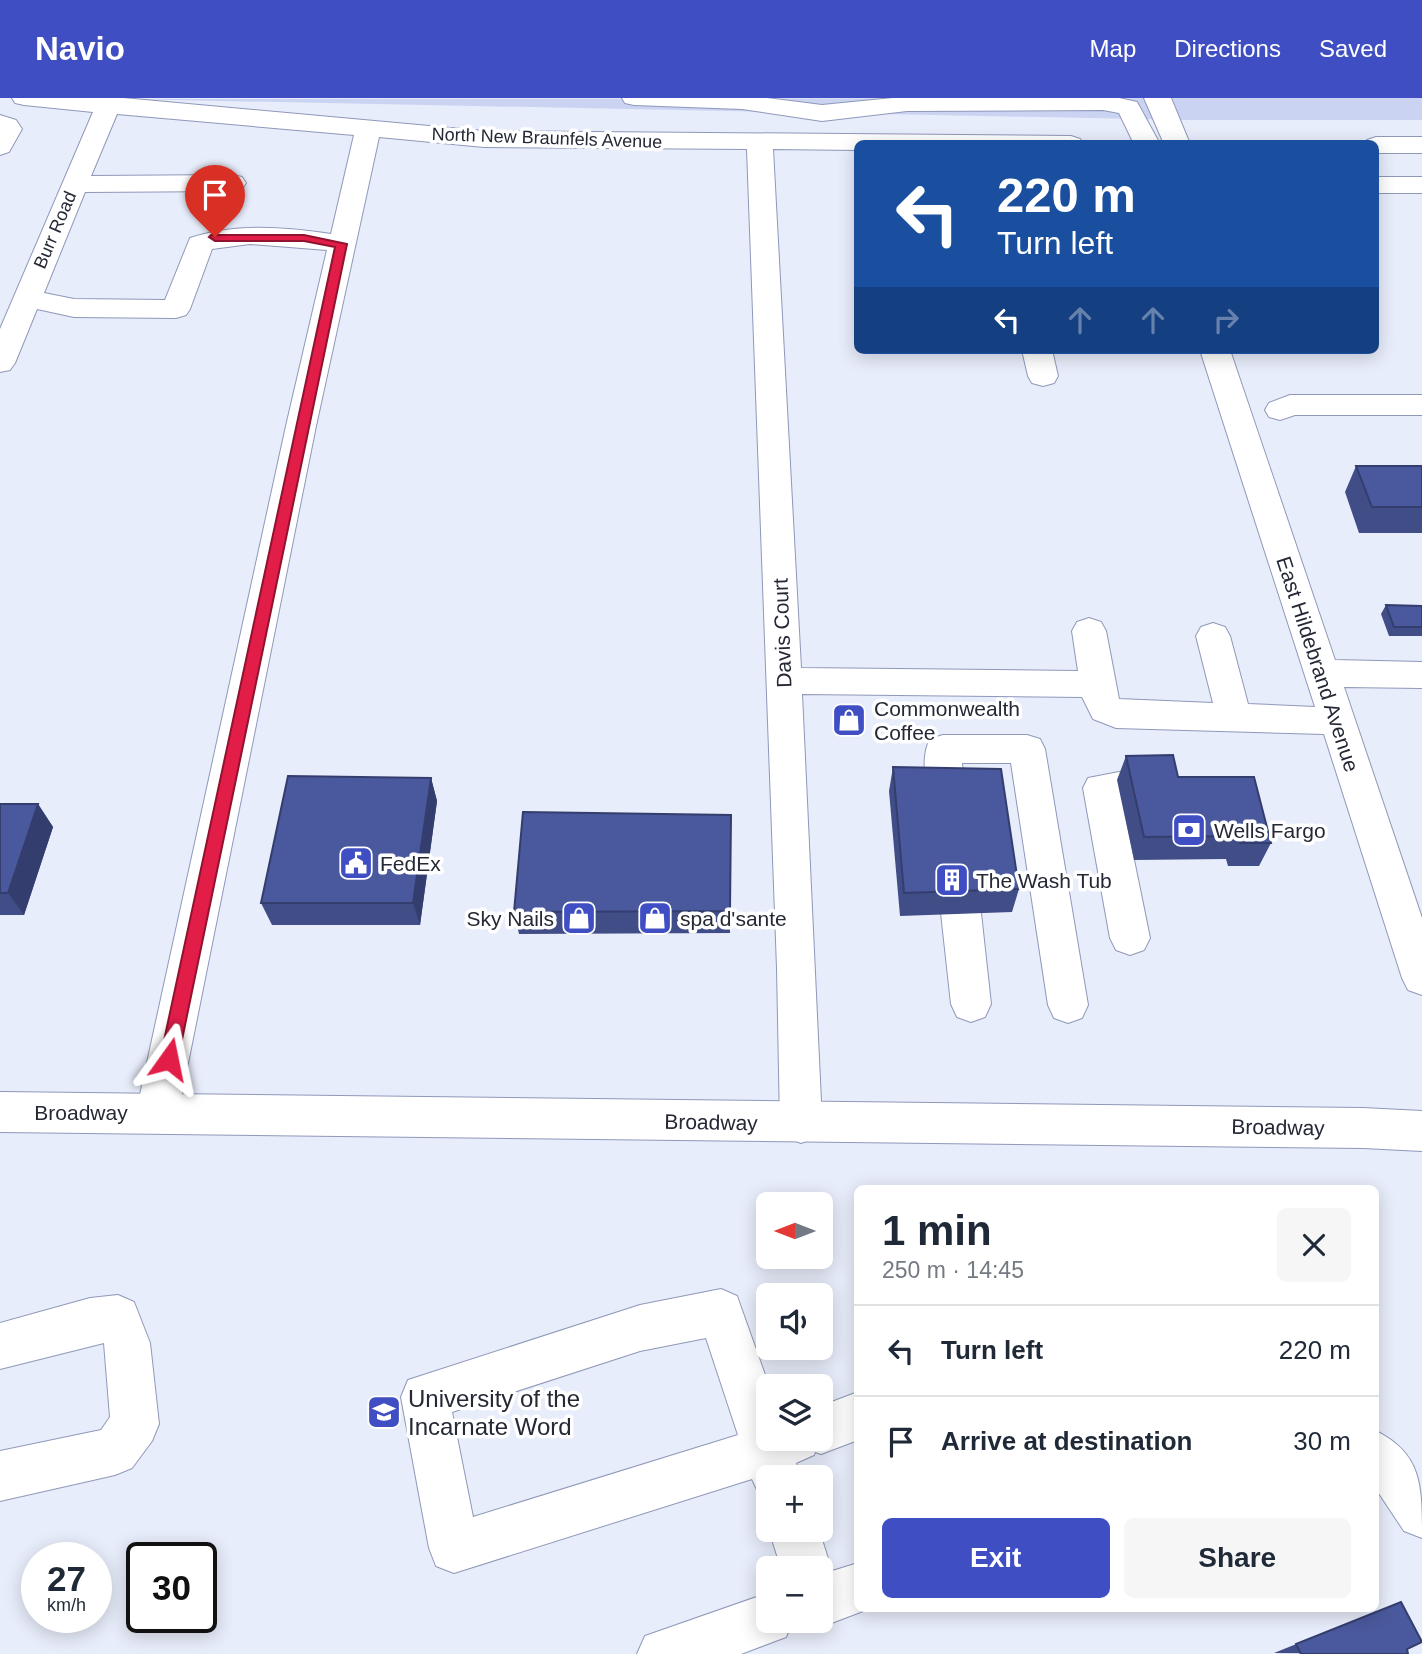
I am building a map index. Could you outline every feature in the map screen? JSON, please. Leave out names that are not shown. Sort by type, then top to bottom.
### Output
[{"type":"street","name":"North New Braunfels Avenue","points":[[24,98],[109,102],[368,131],[534,141],[854,143]]},
{"type":"street","points":[[634,98],[754,100],[822,113],[907,104],[1121,102],[1128,107],[1145,140]]},
{"type":"street","points":[[1156,98],[1159,99],[1175,140]]},
{"type":"street","name":"Burr Road","points":[[0,363],[109,102]]},
{"type":"street","points":[[0,123],[7,125],[9,129],[0,148]]},
{"type":"street","points":[[157,1113],[341,244],[368,131]]},
{"type":"street","name":"Davis Court","points":[[761,142],[797,968],[801,1123]]},
{"type":"street","points":[[1379,145],[1422,145]]},
{"type":"street","points":[[75,184],[233,183]]},
{"type":"street","points":[[1379,185],[1422,186]]},
{"type":"street","points":[[27,298],[74,308],[176,309],[200,244],[215,237],[304,238],[341,244]]},
{"type":"street","name":"East Hildebrand Avenue","points":[[1216,354],[1422,978]]},
{"type":"street","points":[[1233,405],[1280,410],[1297,419],[1334,419],[1349,414],[1355,407],[1422,405]]},
{"type":"street","points":[[1089,631],[1100,700],[1106,709],[1116,714],[1337,721]]},
{"type":"street","points":[[1213,636],[1234,718]]},
{"type":"street","points":[[1321,673],[1422,675]]},
{"type":"street","points":[[784,681],[1097,684]]},
{"type":"street","points":[[946,792],[943,749],[1027,749],[1068,1005]]},
{"type":"street","points":[[1119,787],[1101,788],[1130,938]]},
{"type":"street","points":[[961,913],[971,1004]]},
{"type":"street","name":"Broadway","points":[[0,1112],[1422,1131]]},
{"type":"street","points":[[721,1312],[780,1455],[454,1548],[425,1397],[640,1328],[721,1312]]},
{"type":"street","points":[[0,1346],[90,1321],[118,1318],[127,1343],[135,1424],[115,1451],[0,1476]]},
{"type":"street","points":[[833,1425],[854,1418]]},
{"type":"street","points":[[1379,1456],[1383,1458],[1422,1514]]},
{"type":"street","points":[[833,1597],[854,1589]]},
{"type":"street","points":[[663,1654],[756,1623]]},
{"type":"shaded area","points":[[1422,98],[1422,120],[1188,120],[122,99]]},
{"type":"building","points":[[1356,466],[1422,466],[1422,507],[1372,507]]},
{"type":"building","points":[[1386,605],[1422,606],[1422,627],[1394,627]]},
{"type":"building","points":[[1173,755],[1178,777],[1254,777],[1271,843],[1240,843],[1238,836],[1144,837],[1126,756]]},
{"type":"building","name":"The Wash Tub","points":[[893,767],[1001,769],[1019,889],[904,893]]},
{"type":"building","name":"FedEx","points":[[288,776],[431,778],[413,903],[261,903]]},
{"type":"building","points":[[0,804],[38,804],[8,893],[0,893]]},
{"type":"building","points":[[523,812],[731,815],[730,911],[514,912]]},
{"type":"building","points":[[1401,1602],[1422,1642],[1407,1649],[1408,1654],[1301,1654],[1296,1644],[1379,1612]]},
{"type":"place","name":"Commonwealth Coffee","points":[[849,720]]},
{"type":"place","name":"Wells Fargo","points":[[1189,830]]},
{"type":"place","name":"FedEx","points":[[356,863]]},
{"type":"place","name":"The Wash Tub","points":[[952,880]]},
{"type":"place","name":"Sky Nails","points":[[579,918]]},
{"type":"place","name":"spa d'sante","points":[[655,918]]},
{"type":"place","name":"University of the Incarnate Word","points":[[384,1412]]},
{"type":"route","points":[[169,1059],[341,244],[304,238],[215,237]]}]
